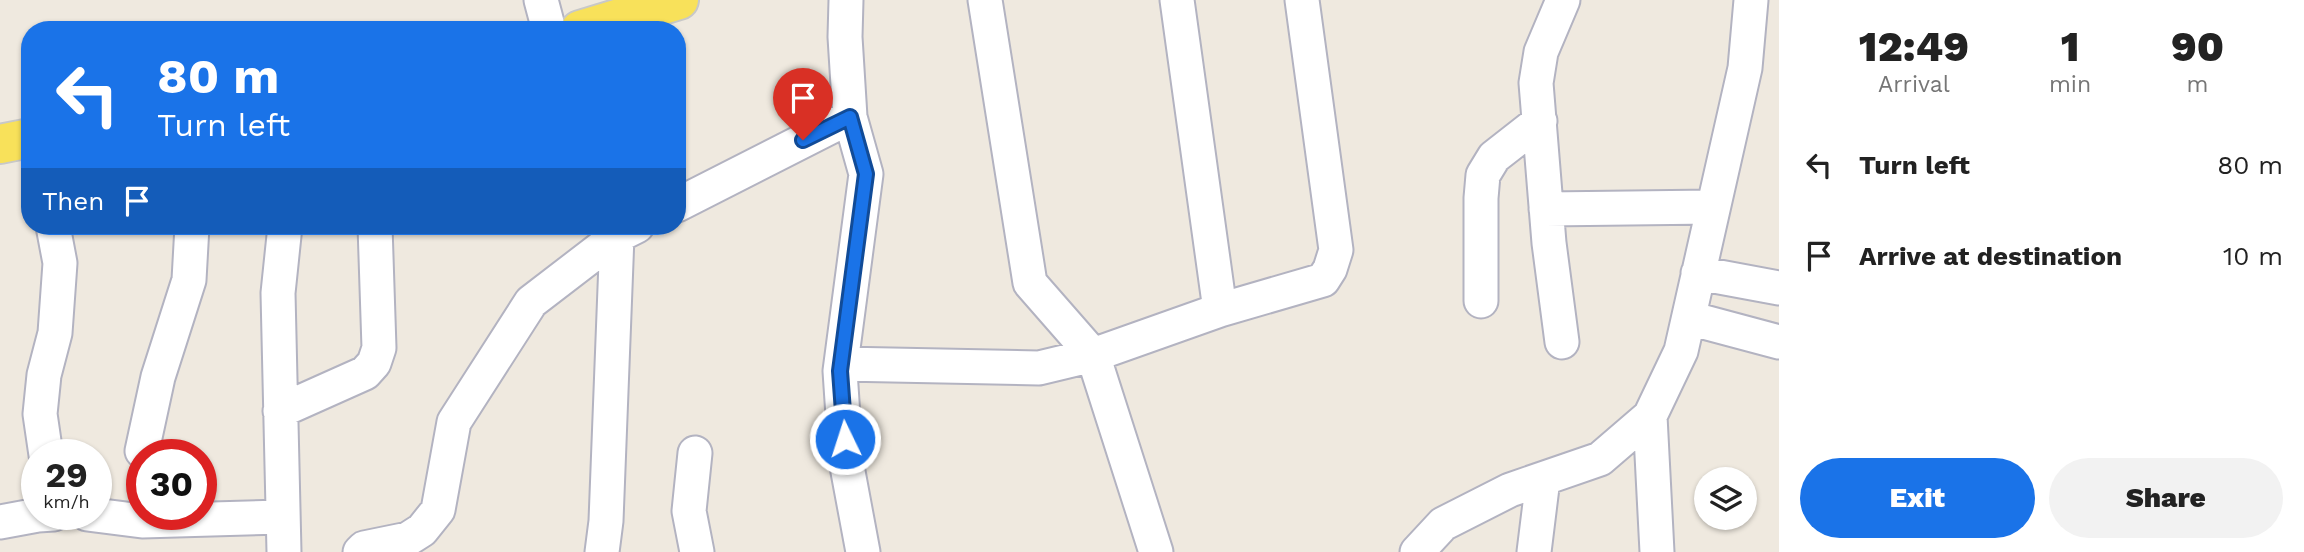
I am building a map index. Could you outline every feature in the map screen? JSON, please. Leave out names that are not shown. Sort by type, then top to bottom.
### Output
[{"type":"main road","points":[[610,21],[679,0]]},
{"type":"main road","points":[[0,144],[21,140]]},
{"type":"street","points":[[541,0],[547,21]]},
{"type":"street","points":[[846,0],[845,37],[850,117],[866,174],[841,365],[846,461],[863,552]]},
{"type":"street","points":[[985,0],[1030,283],[1093,355],[1156,552]]},
{"type":"street","points":[[1177,0],[1220,310]]},
{"type":"street","points":[[841,365],[1039,368],[1093,355],[1220,310],[1323,280],[1336,250],[1302,0]]},
{"type":"street","points":[[1562,342],[1546,209],[1536,83],[1541,52],[1563,0]]},
{"type":"street","points":[[1417,552],[1443,524],[1510,491],[1600,458],[1650,416],[1681,351],[1745,68],[1751,0]]},
{"type":"street","points":[[686,200],[850,117]]},
{"type":"street","points":[[1481,301],[1480,198],[1483,175],[1494,157],[1540,121]]},
{"type":"street","points":[[1546,209],[1713,207]]},
{"type":"street","points":[[44,439],[40,414],[44,374],[55,333],[60,263],[55,235]]},
{"type":"street","points":[[145,439],[158,377],[189,280],[192,235]]},
{"type":"street","points":[[284,235],[278,293],[284,552]]},
{"type":"street","points":[[280,411],[365,373],[374,363],[379,348],[374,235]]},
{"type":"street","points":[[360,552],[364,548],[408,539],[422,530],[438,510],[454,422],[531,302],[612,235]]},
{"type":"street","points":[[602,552],[606,521],[614,235]]},
{"type":"street","points":[[1698,273],[1779,288]]},
{"type":"street","points":[[1689,318],[1779,342]]},
{"type":"street","points":[[1650,416],[1657,552]]},
{"type":"street","points":[[695,453],[690,511],[697,552]]},
{"type":"street","points":[[1534,552],[1543,479]]},
{"type":"street","points":[[112,517],[142,521],[283,517]]},
{"type":"street","points":[[0,522],[21,518]]},
{"type":"route","points":[[803,140],[850,117],[866,174],[840,371],[845,439]]}]
